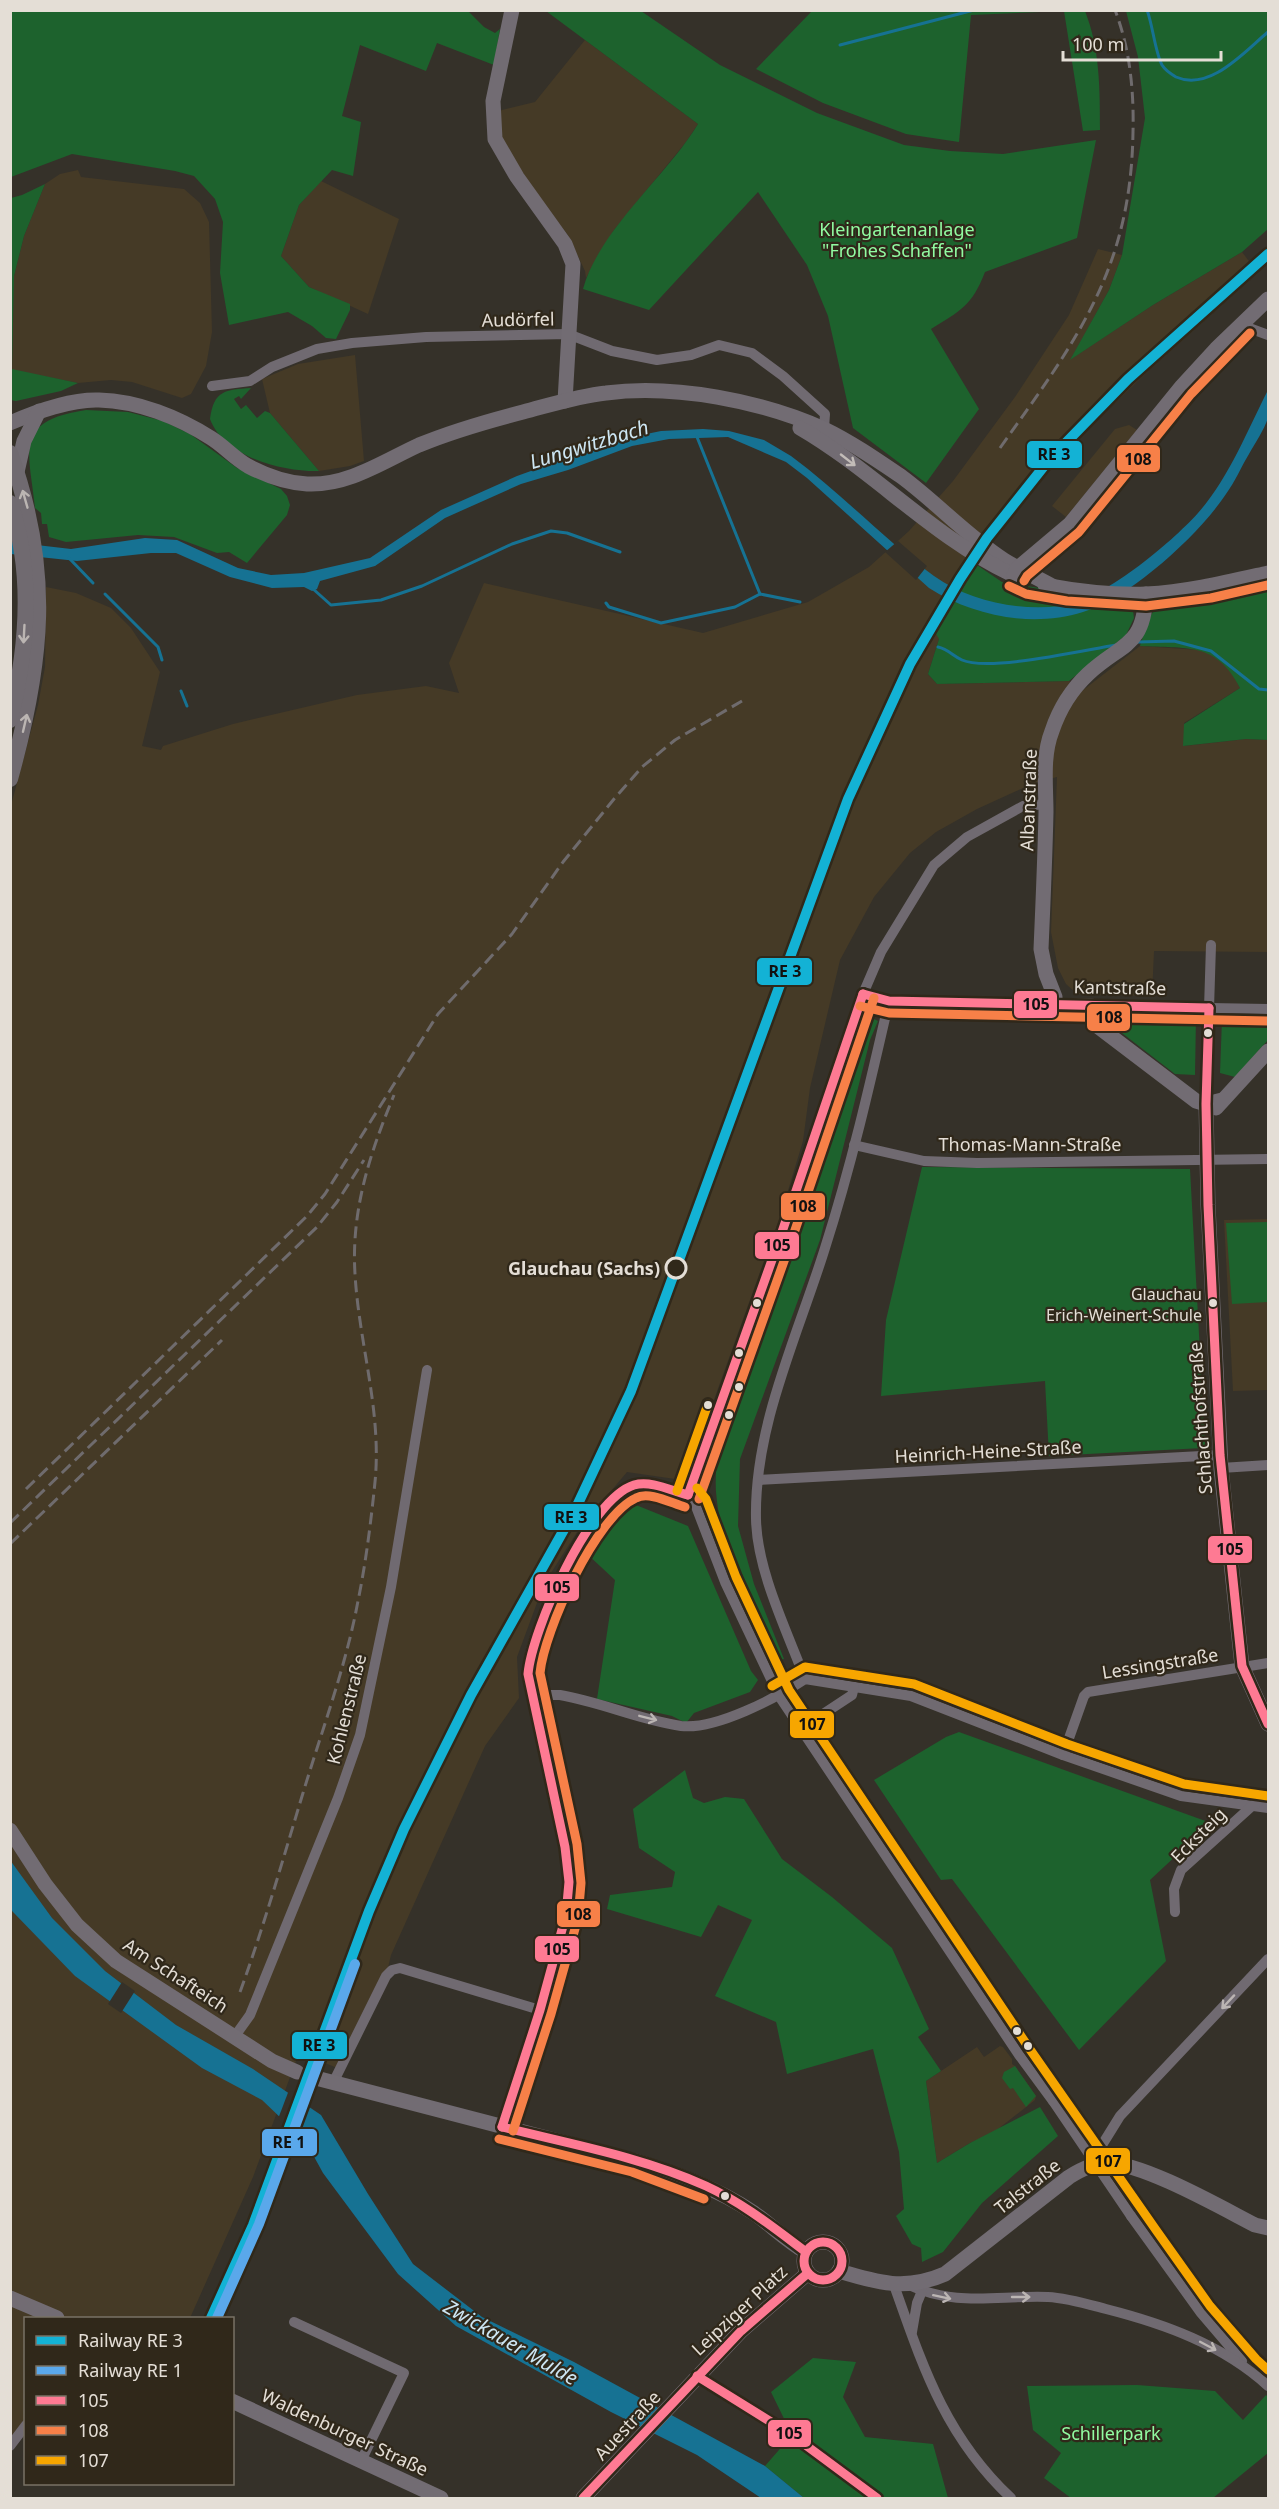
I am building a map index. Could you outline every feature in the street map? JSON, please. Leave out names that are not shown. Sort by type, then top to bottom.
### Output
[{"type":"main road","points":[[10,453],[17,472],[39,620],[33,687],[10,779]]},
{"type":"main road","points":[[10,503],[25,528]]},
{"type":"main road","points":[[10,720],[23,645],[25,609],[31,576]]},
{"type":"street","points":[[512,10],[492,101],[495,139],[517,177],[565,244],[573,264],[565,401]]},
{"type":"street","points":[[1016,572],[1071,524],[1182,386],[1269,299]]},
{"type":"street","points":[[1241,325],[1269,335]]},
{"type":"street","name":"Audörfel","points":[[212,386],[250,381],[272,367],[317,349],[352,343],[426,337],[568,334],[612,351],[657,360],[691,355],[718,345],[752,353],[783,376],[825,414],[824,429]]},
{"type":"street","points":[[10,423],[39,411],[97,400],[133,405],[172,416],[213,439],[247,465],[278,479],[307,484],[333,482],[380,465],[418,446],[457,431],[565,401],[607,393],[678,391],[762,409],[824,429],[855,446],[903,478],[1029,582],[1062,588],[1139,594],[1210,586],[1269,573]]},
{"type":"street","points":[[762,409],[823,442],[964,550],[1016,572]]},
{"type":"street","points":[[17,472],[24,441],[39,411]]},
{"type":"street","name":"Albanstraße","points":[[1055,1006],[1055,997],[1046,974],[1041,949],[1045,773],[1050,734],[1059,712],[1089,674],[1119,651],[1134,637],[1143,624],[1139,594]]},
{"type":"street","points":[[687,1496],[782,1232],[863,994],[881,952],[934,865],[967,837],[1023,806],[1046,804]]},
{"type":"street","points":[[1206,1104],[1211,945]]},
{"type":"street","name":"Kantstraße","points":[[863,994],[889,1001],[1269,1009]]},
{"type":"street","points":[[804,1679],[759,1548],[756,1519],[758,1480],[774,1401],[825,1248],[854,1145],[889,1001]]},
{"type":"street","points":[[1091,1006],[1096,1025],[1196,1101],[1206,1104],[1222,1100]]},
{"type":"street","points":[[1206,1125],[1222,1100],[1266,1056]]},
{"type":"street","name":"Schlachthofstraße","points":[[1206,1104],[1220,1462],[1242,1666],[1269,1724]]},
{"type":"street","name":"Thomas-Mann-Straße","points":[[854,1145],[924,1161],[977,1163],[1269,1159]]},
{"type":"street","name":"Kohlenstraße","points":[[235,2036],[250,2015],[338,1798],[360,1735],[391,1587],[427,1370]]},
{"type":"street","name":"Heinrich-Heine-Straße","points":[[758,1480],[1220,1462],[1269,1465]]},
{"type":"street","points":[[502,2127],[540,2010],[566,1916],[569,1882],[565,1846],[527,1663],[545,1608],[579,1546],[623,1490],[634,1485],[658,1486],[687,1496],[695,1504],[729,1592],[779,1696],[1019,2055],[1201,2313],[1247,2367],[1269,2386]]},
{"type":"street","name":"Lessingstraße","points":[[1063,1755],[1084,1696],[1088,1692],[1269,1663]]},
{"type":"street","points":[[533,1700],[547,1695],[560,1695],[683,1726],[721,1720],[779,1696],[804,1679],[911,1696],[1063,1755],[1181,1796],[1269,1809]]},
{"type":"street","points":[[802,1728],[852,1695],[854,1687]]},
{"type":"street","name":"Ecksteig","points":[[1175,1912],[1174,1889],[1181,1870],[1252,1806],[1269,1796]]},
{"type":"street","name":"Am Schafteich","points":[[10,1830],[45,1884],[77,1925],[116,1961],[272,2061],[297,2072]]},
{"type":"street","name":"Talstraße","points":[[839,2271],[866,2280],[908,2287],[945,2274],[1068,2178],[1089,2166],[1120,2116],[1269,1959]]},
{"type":"street","points":[[333,2083],[386,1976],[392,1970],[400,1968],[540,2010]]},
{"type":"street","points":[[312,2077],[635,2161],[705,2186],[754,2213],[792,2244],[806,2252],[814,2244],[831,2244],[842,2259],[839,2271]]},
{"type":"street","points":[[1089,2166],[1106,2163],[1140,2171],[1255,2224],[1269,2228]]},
{"type":"street","name":"Leipziger Platz","points":[[806,2252],[804,2263],[808,2273],[818,2280],[830,2279],[839,2271]]},
{"type":"street","name":"Leipziger Platz","points":[[697,2376],[766,2308],[808,2273]]},
{"type":"street","points":[[908,2287],[963,2300],[1012,2297],[1071,2300],[1158,2322],[1247,2367]]},
{"type":"street","points":[[908,2287],[912,2335],[949,2422],[1011,2499]]},
{"type":"street","points":[[908,2287],[917,2303],[912,2335]]},
{"type":"street","points":[[10,2298],[53,2317]]},
{"type":"street","points":[[294,2322],[404,2373],[361,2462]]},
{"type":"street","points":[[697,2376],[792,2435],[877,2499]]},
{"type":"street","name":"Auestraße","points":[[583,2499],[642,2438],[697,2376]]},
{"type":"street","name":"Waldenburger Straße","points":[[234,2402],[433,2497]]},
{"type":"street","points":[[10,2446],[24,2428]]},
{"type":"shaded area","points":[[585,40],[698,124],[614,230],[586,278],[568,235],[522,176],[502,141],[498,111],[535,102]]},
{"type":"shaded area","points":[[78,170],[81,177],[184,189],[200,203],[209,222],[212,332],[206,366],[191,394],[182,398],[132,382],[111,380],[78,383],[12,370],[14,276],[24,236],[45,184],[60,174]]},
{"type":"shaded area","points":[[321,181],[399,219],[368,314],[309,287],[281,256],[299,205]]},
{"type":"shaded area","points":[[1098,249],[1122,255],[1109,290],[1071,359],[1153,305],[1242,252],[1258,273],[1147,372],[1067,450],[994,536],[974,563],[939,639],[928,674],[937,684],[1069,681],[1082,691],[1140,646],[1200,650],[1212,654],[1230,668],[1240,688],[1184,723],[1184,746],[1246,739],[1268,740],[1268,952],[1154,951],[1152,996],[1077,994],[1066,984],[1058,968],[1051,932],[1057,777],[1034,783],[977,809],[936,832],[910,853],[874,897],[840,960],[810,1088],[803,1141],[780,1217],[690,1466],[684,1474],[675,1479],[627,1472],[579,1529],[544,1584],[517,1657],[519,1698],[485,1746],[391,1955],[386,1976],[340,2069],[299,2053],[253,2177],[190,2317],[24,2317],[24,2424],[11,2443],[10,809],[38,705],[45,667],[46,587],[76,593],[111,608],[131,628],[160,672],[142,746],[161,750],[163,746],[233,724],[357,695],[426,686],[459,693],[449,663],[484,583],[703,633],[808,602],[869,567],[909,531],[953,481],[1015,397],[1069,315]]},
{"type":"shaded area","points":[[355,355],[364,461],[350,466],[319,471],[270,413],[262,379],[298,364]]},
{"type":"shaded area","points":[[1129,425],[1137,430],[1066,517],[1052,506],[1115,429]]},
{"type":"shaded area","points":[[1268,1219],[1268,1390],[1233,1391],[1224,1220]]},
{"type":"shaded area","points":[[1000,2046],[1012,2059],[1012,2064],[1036,2096],[1035,2100],[993,2133],[970,2143],[937,2163],[926,2081],[977,2047],[984,2057]]},
{"type":"green space","points":[[467,10],[484,27],[495,33],[500,29],[494,65],[437,43],[426,71],[360,45],[342,116],[361,122],[353,176],[332,170],[299,205],[281,256],[309,287],[350,304],[350,310],[336,339],[326,338],[312,326],[288,312],[229,325],[220,273],[223,222],[215,199],[194,176],[72,154],[11,177],[10,11]]},
{"type":"green space","name":"Kleingartenanlage \"Frohes Schaffen\"","points":[[546,11],[641,11],[720,65],[817,113],[904,145],[950,151],[1003,154],[1096,140],[1077,238],[985,272],[970,300],[931,329],[979,409],[926,483],[853,428],[828,316],[807,265],[758,192],[649,310],[583,289],[591,267],[603,246],[685,144],[698,124]]},
{"type":"green space","points":[[812,11],[1064,11],[971,15],[959,142],[906,134],[823,103],[756,69]]},
{"type":"green space","points":[[1064,11],[1085,11],[1090,25],[1098,69],[1100,130],[1083,131]]},
{"type":"green space","points":[[1126,11],[1268,11],[1268,229],[1242,252],[1153,305],[1070,360],[1109,290],[1122,255],[1145,118],[1138,57]]},
{"type":"green space","points":[[45,184],[24,236],[14,276],[12,369],[78,383],[61,391],[16,401],[10,400],[11,198]]},
{"type":"green space","points":[[251,388],[241,399],[239,396],[234,399],[241,409],[246,405],[257,418],[265,411],[270,413],[319,471],[289,469],[256,460],[228,443],[217,432],[210,419],[214,402],[222,393]]},
{"type":"green space","points":[[86,410],[128,412],[163,421],[190,434],[237,468],[281,489],[290,505],[287,515],[247,563],[229,552],[217,553],[174,537],[138,535],[66,542],[49,537],[47,524],[42,524],[41,513],[35,508],[29,454],[31,441],[36,431],[46,422],[63,415]]},
{"type":"green space","points":[[974,563],[1002,582],[1132,603],[1134,618],[1126,635],[1069,681],[937,684],[928,674],[939,639],[934,630]]},
{"type":"green space","points":[[1268,581],[1268,740],[1246,739],[1183,746],[1184,724],[1240,688],[1221,662],[1210,655],[1186,648],[1140,646],[1152,613],[1166,599],[1236,589]]},
{"type":"green space","points":[[1113,1015],[1196,1017],[1195,1075],[1175,1074],[1109,1023],[1109,1018]]},
{"type":"green space","points":[[1268,1018],[1268,1040],[1235,1077],[1220,1073],[1222,1019]]},
{"type":"green space","points":[[874,1019],[878,1021],[870,1040],[820,1240],[740,1459],[738,1526],[754,1584],[784,1659],[772,1662],[736,1579],[723,1535],[716,1492],[717,1445],[861,1030]]},
{"type":"green space","points":[[922,1167],[1190,1169],[1205,1444],[1203,1448],[1049,1456],[1045,1381],[881,1396],[886,1320]]},
{"type":"green space","points":[[1268,1222],[1268,1302],[1232,1304],[1226,1223]]},
{"type":"green space","points":[[636,1505],[688,1526],[751,1671],[758,1680],[750,1692],[694,1713],[686,1723],[672,1716],[597,1699],[615,1580],[586,1553],[624,1506]]},
{"type":"green space","points":[[959,1732],[1211,1823],[1150,1880],[1166,1961],[1079,2050],[952,1879],[941,1880],[874,1780],[946,1737]]},
{"type":"green space","points":[[685,1770],[693,1798],[704,1803],[725,1797],[744,1799],[782,1859],[832,1897],[892,1948],[929,2029],[918,2037],[941,2071],[926,2081],[937,2163],[970,2143],[1040,2107],[1058,2136],[982,2203],[943,2252],[922,2262],[921,2248],[912,2244],[896,2216],[904,2209],[899,2152],[873,2049],[787,2074],[776,2022],[715,1996],[752,1920],[718,1905],[701,1937],[607,1909],[610,1895],[672,1887],[675,1872],[639,1848],[633,1809]]},
{"type":"green space","points":[[1015,2066],[1036,2096],[1026,2107],[1013,2088],[1010,2089],[1002,2078],[1004,2072]]},
{"type":"green space","points":[[813,2358],[856,2362],[843,2397],[865,2437],[933,2444],[948,2498],[804,2498],[765,2466],[792,2435],[771,2392]]},
{"type":"green space","name":"Schillerpark","points":[[1137,2385],[1215,2391],[1243,2420],[1266,2395],[1268,2397],[1268,2453],[1213,2498],[1071,2498],[1044,2478],[1061,2453],[1033,2430],[1027,2386]]},
{"type":"water","points":[[1268,390],[1269,415],[1264,427],[1229,489],[1199,528],[1162,563],[1121,593],[1102,605],[1064,617],[1023,619],[1003,616],[964,606],[946,598],[929,588],[807,478],[786,462],[728,437],[669,439],[632,446],[568,470],[521,484],[445,518],[375,566],[320,581],[317,589],[312,591],[304,587],[272,588],[230,577],[176,553],[151,553],[77,561],[11,554],[11,542],[71,549],[145,538],[177,540],[238,568],[271,575],[304,573],[370,558],[441,510],[517,476],[617,440],[661,431],[703,429],[729,431],[764,440],[791,456],[828,485],[916,562],[934,576],[962,592],[1010,605],[1060,606],[1077,602],[1115,583],[1171,540],[1198,513],[1228,470]]},
{"type":"water","name":"Zwickauer Mulde","points":[[10,1860],[52,1918],[105,1971],[176,2025],[253,2069],[321,2115],[413,2264],[482,2317],[574,2362],[765,2466],[804,2498],[761,2498],[697,2455],[611,2412],[456,2326],[398,2274],[323,2173],[306,2142],[262,2100],[202,2068],[75,1976],[13,1912],[10,1908]]},
{"type":"pier","points":[[898,541],[927,566],[916,580],[885,552]]},
{"type":"pier","points":[[122,1982],[135,1991],[121,2013],[108,2004]]},
{"type":"pier","points":[[289,2090],[305,2100],[293,2134],[278,2119]]},
{"type":"waterway","points":[[840,45],[974,10]]},
{"type":"waterway","points":[[1147,10],[1162,65],[1176,77],[1189,80],[1201,79],[1226,67],[1268,32]]},
{"type":"waterway","points":[[697,437],[760,594]]},
{"type":"waterway","points":[[312,588],[331,605],[381,600],[422,586],[512,544],[551,531],[567,533],[620,552]]},
{"type":"waterway","points":[[69,558],[93,583]]},
{"type":"waterway","points":[[105,594],[158,647],[162,660]]},
{"type":"waterway","points":[[606,603],[609,607],[661,623],[735,607],[760,594],[800,602]]},
{"type":"waterway","points":[[1138,642],[1174,641],[1211,651],[1259,689],[1268,690]]},
{"type":"waterway","points":[[938,647],[962,660],[993,663],[1037,659],[1116,645]]},
{"type":"waterway","points":[[181,691],[187,706]]},
{"type":"railway","points":[[1000,448],[1053,373],[1075,337],[1094,302],[1110,264],[1122,225],[1130,181],[1133,101],[1128,55],[1115,10]]},
{"type":"railway","points":[[26,1489],[307,1216],[325,1194],[438,1014],[512,934],[563,862],[642,767],[675,740],[742,701]]},
{"type":"railway","points":[[240,1992],[340,1674],[353,1625],[363,1571],[375,1482],[376,1456],[373,1403],[357,1300],[356,1227],[370,1160],[394,1095]]},
{"type":"railway","points":[[10,1523],[317,1227],[337,1202],[364,1160]]},
{"type":"railway","points":[[10,1544],[222,1340]]},
{"type":"transit line","points":[[211,2317],[253,2225],[369,1911],[404,1829],[471,1695],[575,1510],[631,1391],[848,799],[910,664],[987,538],[1049,460],[1128,379],[1268,254]]},
{"type":"transit line","name":"108","points":[[1024,581],[1079,532],[1191,394],[1250,333]]},
{"type":"transit line","name":"108","points":[[1009,586],[1026,594],[1067,601],[1146,606],[1211,598],[1268,585]]},
{"type":"transit line","name":"105","points":[[863,994],[889,1001],[1209,1008]]},
{"type":"transit line","name":"105","points":[[688,1495],[782,1232],[863,994]]},
{"type":"transit line","name":"108","points":[[699,1499],[793,1236],[874,998]]},
{"type":"transit line","name":"108","points":[[860,1006],[889,1013],[1268,1021]]},
{"type":"transit line","name":"105","points":[[1209,1008],[1206,1104],[1208,1205],[1220,1455],[1242,1666],[1268,1724]]},
{"type":"transit line","name":"107","points":[[677,1491],[708,1404]]},
{"type":"transit line","name":"105","points":[[502,2127],[540,2010],[566,1915],[569,1882],[565,1847],[528,1674],[532,1654],[551,1599],[566,1568],[599,1514],[617,1495],[634,1485],[641,1484],[654,1485],[688,1495]]},
{"type":"transit line","name":"107","points":[[697,1488],[706,1499],[736,1577],[789,1690],[1029,2048],[1156,2230],[1210,2306],[1268,2370]]},
{"type":"transit line","name":"108","points":[[513,2131],[551,2014],[578,1918],[581,1883],[577,1844],[540,1673],[544,1654],[551,1630],[574,1576],[605,1527],[621,1509],[641,1496],[660,1498],[685,1507]]},
{"type":"transit line","name":"107","points":[[772,1686],[805,1667],[914,1684],[1067,1744],[1184,1784],[1268,1796]]},
{"type":"transit line","points":[[217,2317],[259,2224],[355,1964]]},
{"type":"transit line","name":"105","points":[[502,2127],[606,2152],[682,2176],[733,2200],[806,2252]]},
{"type":"transit line","name":"108","points":[[499,2139],[632,2172],[704,2199]]},
{"type":"transit line","name":"105","points":[[823,2242],[836,2248],[842,2261],[836,2274],[823,2280],[810,2274],[804,2261],[810,2248],[823,2242]]},
{"type":"transit line","name":"105","points":[[583,2498],[741,2331],[808,2273]]},
{"type":"transit line","name":"105","points":[[697,2376],[792,2435],[877,2498]]},
{"type":"place","name":"Glauchau (Sachs)","points":[[676,1268]]},
{"type":"place","name":"Glauchau Erich-Weinert-Schule","points":[[1213,1303]]},
{"type":"water label","name":"Lungwitzbach","points":[[589,444]]}]
